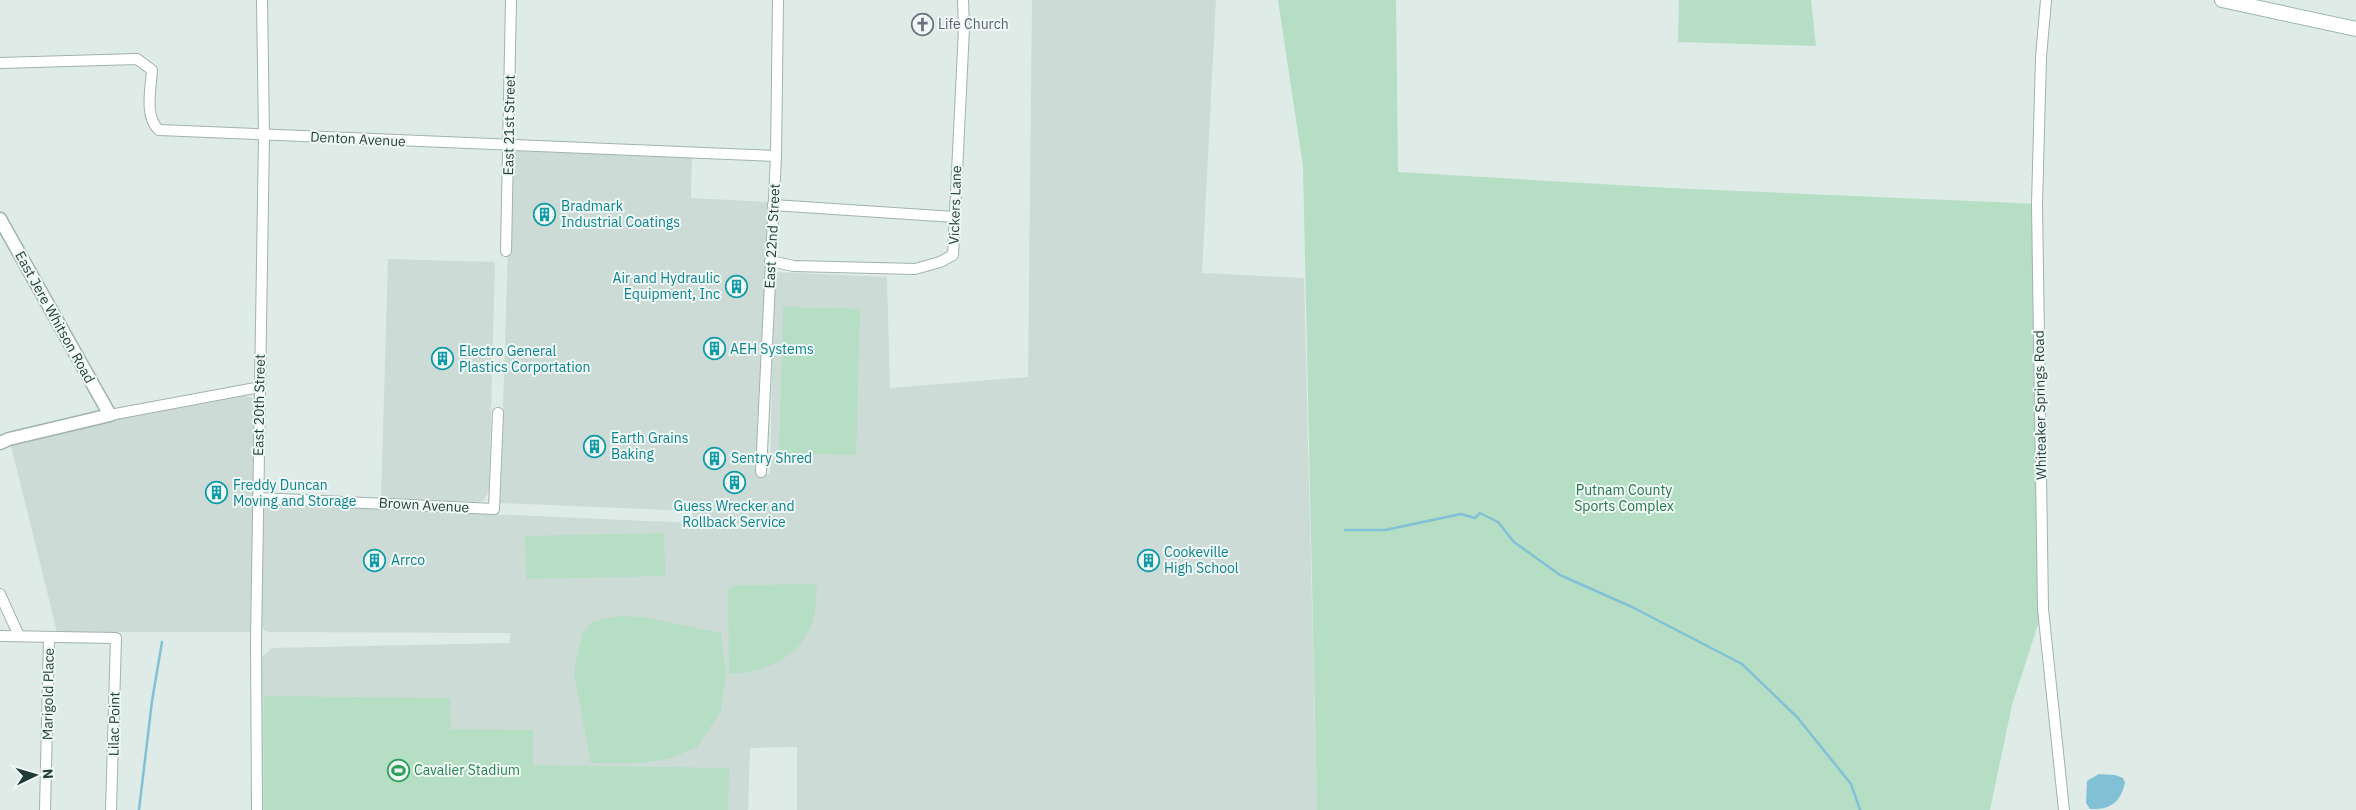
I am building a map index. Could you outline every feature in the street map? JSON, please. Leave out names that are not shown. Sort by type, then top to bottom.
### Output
[{"type":"main road","points":[[2222,0],[2356,29]]},
{"type":"street","name":"East 20th Street","points":[[258,810],[256,642],[264,135],[262,0]]},
{"type":"street","name":"East 21st Street","points":[[506,251],[510,0]]},
{"type":"street","name":"East 22nd Street","points":[[761,472],[776,156],[778,0]]},
{"type":"street","name":"Vickers Lane","points":[[770,261],[794,266],[915,269],[940,262],[953,255],[964,28],[963,0]]},
{"type":"street","name":"Whiteaker Springs Road","points":[[2046,0],[2041,57],[2038,204],[2043,608],[2064,810]]},
{"type":"street","name":"Denton Avenue","points":[[0,63],[137,59],[152,70],[150,114],[152,124],[159,130],[508,147],[776,156]]},
{"type":"street","points":[[773,204],[954,217]]},
{"type":"street","name":"East Jere Whitson Road","points":[[0,219],[110,415]]},
{"type":"street","points":[[0,443],[110,415],[260,387]]},
{"type":"street","name":"Brown Avenue","points":[[258,498],[494,509],[498,414]]},
{"type":"street","points":[[0,594],[19,636]]},
{"type":"street","points":[[0,636],[49,638]]},
{"type":"street","name":"Lilac Point","points":[[49,638],[116,638],[111,810]]},
{"type":"street","name":"Marigold Place","points":[[45,810],[49,638]]},
{"type":"shaded area","name":"Cookeville High School","points":[[1032,0],[1216,0],[1202,273],[1304,278],[1317,810],[797,810],[797,747],[750,748],[748,810],[261,810],[261,658],[272,648],[510,643],[510,633],[269,632],[264,630],[261,625],[262,504],[692,523],[693,511],[500,503],[511,153],[519,151],[692,158],[691,198],[769,202],[757,474],[770,474],[774,272],[887,277],[890,388],[1028,377]]},
{"type":"shaded area","points":[[388,259],[495,262],[489,490],[484,500],[479,502],[381,499]]},
{"type":"shaded area","points":[[240,395],[253,399],[255,403],[251,632],[57,632],[10,442],[170,407]]},
{"type":"green space","name":"Putnam County Sports Complex","points":[[1278,0],[1396,0],[1398,172],[1669,188],[2037,204],[2043,609],[2012,705],[1990,810],[1317,810],[1303,166]]},
{"type":"green space","points":[[1679,0],[1811,0],[1816,46],[1678,42]]},
{"type":"green space","points":[[783,307],[860,309],[856,455],[779,453]]},
{"type":"green space","points":[[664,533],[665,576],[526,579],[525,536]]},
{"type":"green space","points":[[817,584],[816,608],[811,626],[795,650],[772,665],[744,673],[729,674],[728,590],[735,585]]},
{"type":"green space","points":[[619,616],[643,617],[721,633],[726,673],[721,711],[697,747],[668,759],[641,763],[591,763],[574,673],[578,651],[584,630],[592,622]]},
{"type":"green space","name":"Cavalier Stadium","points":[[264,696],[450,698],[451,729],[533,730],[533,782],[534,765],[729,768],[728,810],[264,810]]},
{"type":"water","points":[[2099,774],[2115,775],[2123,778],[2125,783],[2120,796],[2113,804],[2103,808],[2090,809],[2086,803],[2087,781]]},
{"type":"waterway","points":[[1345,530],[1385,530],[1461,514],[1475,518],[1480,513],[1498,522],[1514,542],[1560,575],[1632,607],[1742,664],[1797,717],[1851,784],[1860,810]]},
{"type":"waterway","points":[[139,810],[152,701],[162,642]]},
{"type":"place","name":"Life Church","points":[[922,24]]},
{"type":"place","name":"Bradmark Industrial Coatings","points":[[545,214]]},
{"type":"place","name":"Air and Hydraulic Equipment, Inc","points":[[736,286]]},
{"type":"place","name":"AEH Systems","points":[[714,349]]},
{"type":"place","name":"Electro General Plastics Corportation","points":[[443,359]]},
{"type":"place","name":"Earth Grains Baking","points":[[595,446]]},
{"type":"place","name":"Sentry Shred","points":[[715,458]]},
{"type":"place","name":"Guess Wrecker and Rollback Service","points":[[734,483]]},
{"type":"place","name":"Freddy Duncan Moving and Storage","points":[[217,493]]},
{"type":"place","name":"Arrco","points":[[375,560]]},
{"type":"place","name":"Cookeville High School","points":[[1148,560]]},
{"type":"place","name":"Cavalier Stadium","points":[[398,770]]}]
